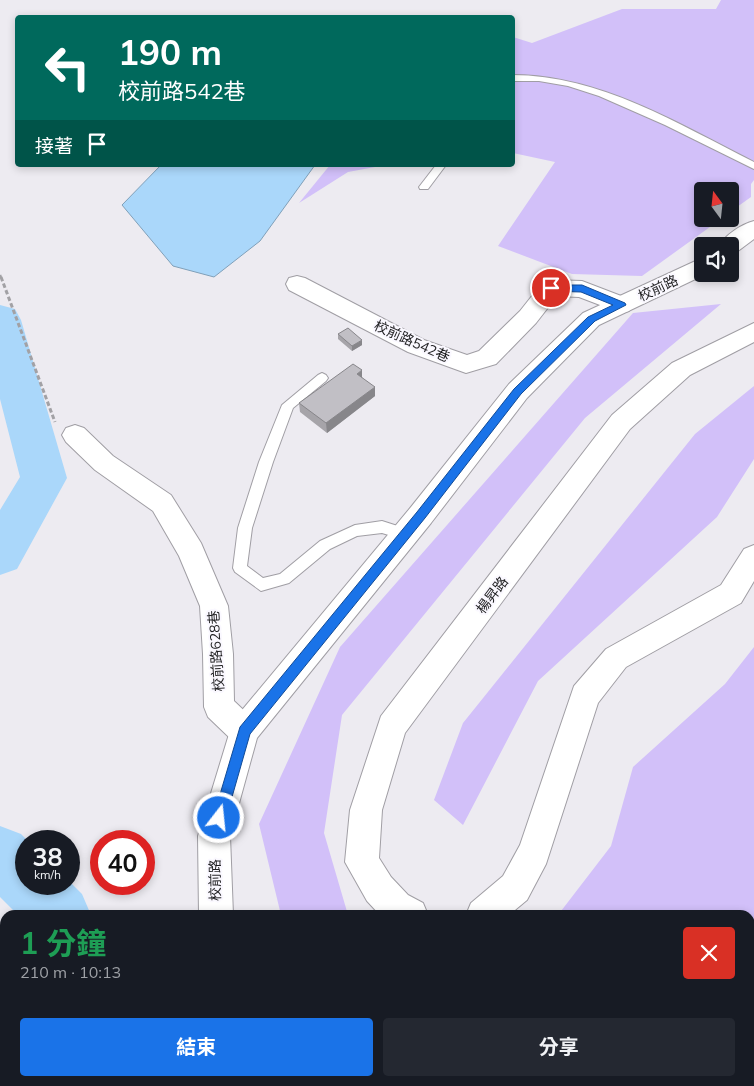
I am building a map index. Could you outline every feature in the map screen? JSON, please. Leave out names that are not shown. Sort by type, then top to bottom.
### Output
[{"type":"street","points":[[739,239],[754,228]]},
{"type":"street","name":"校前路","points":[[216,910],[214,836],[244,731],[405,534],[518,391],[591,319],[694,272]]},
{"type":"street","name":"校前路542巷","points":[[297,284],[416,346],[466,364],[487,358],[528,317],[551,288],[582,289],[622,305]]},
{"type":"street","name":"楊昇路","points":[[402,910],[396,907],[380,889],[362,862],[366,810],[392,726],[621,422],[681,369],[754,332]]},
{"type":"street","name":"校前路628巷","points":[[75,435],[104,463],[162,503],[191,551],[214,606],[218,654],[219,707],[244,731]]},
{"type":"street","points":[[489,910],[515,888],[534,852],[585,696],[616,658],[732,594],[754,557]]},
{"type":"lane","points":[[515,78],[527,76],[548,79],[592,91],[636,108],[754,166]]},
{"type":"lane","points":[[424,186],[439,167]]},
{"type":"lane","points":[[322,378],[288,405],[266,462],[245,528],[240,568],[261,585],[284,579],[325,546],[355,531],[382,527],[405,534]]},
{"type":"path","points":[[0,275],[54,421],[75,435]]},
{"type":"shaded area","points":[[721,0],[754,0],[754,180],[751,184],[751,197],[739,206],[739,182],[694,182],[694,228],[709,228],[642,276],[572,274],[498,246],[555,162],[515,153],[515,38],[532,43],[622,9],[716,9]]},
{"type":"shaded area","points":[[328,167],[375,167],[348,172],[299,203]]},
{"type":"shaded area","points":[[721,304],[585,418],[342,715],[324,833],[347,910],[280,910],[259,824],[340,647],[633,313]]},
{"type":"shaded area","points":[[754,386],[754,459],[717,517],[538,681],[463,825],[434,800],[463,723],[695,434]]},
{"type":"shaded area","points":[[754,647],[754,910],[562,910],[611,846],[633,767],[725,684]]},
{"type":"water","points":[[159,167],[314,167],[260,241],[214,277],[173,266],[122,205]]},
{"type":"building","points":[[348,328],[362,340],[352,346],[338,334]]},
{"type":"building","points":[[353,364],[362,370],[357,374],[375,387],[326,423],[299,403]]},
{"type":"waterway","points":[[0,320],[44,478],[0,554]]},
{"type":"waterway","points":[[0,855],[15,870]]},
{"type":"waterway","points":[[40,895],[56,910]]},
{"type":"route","points":[[219,818],[244,731],[421,515],[518,391],[591,319],[622,305],[582,289],[551,288]]}]
